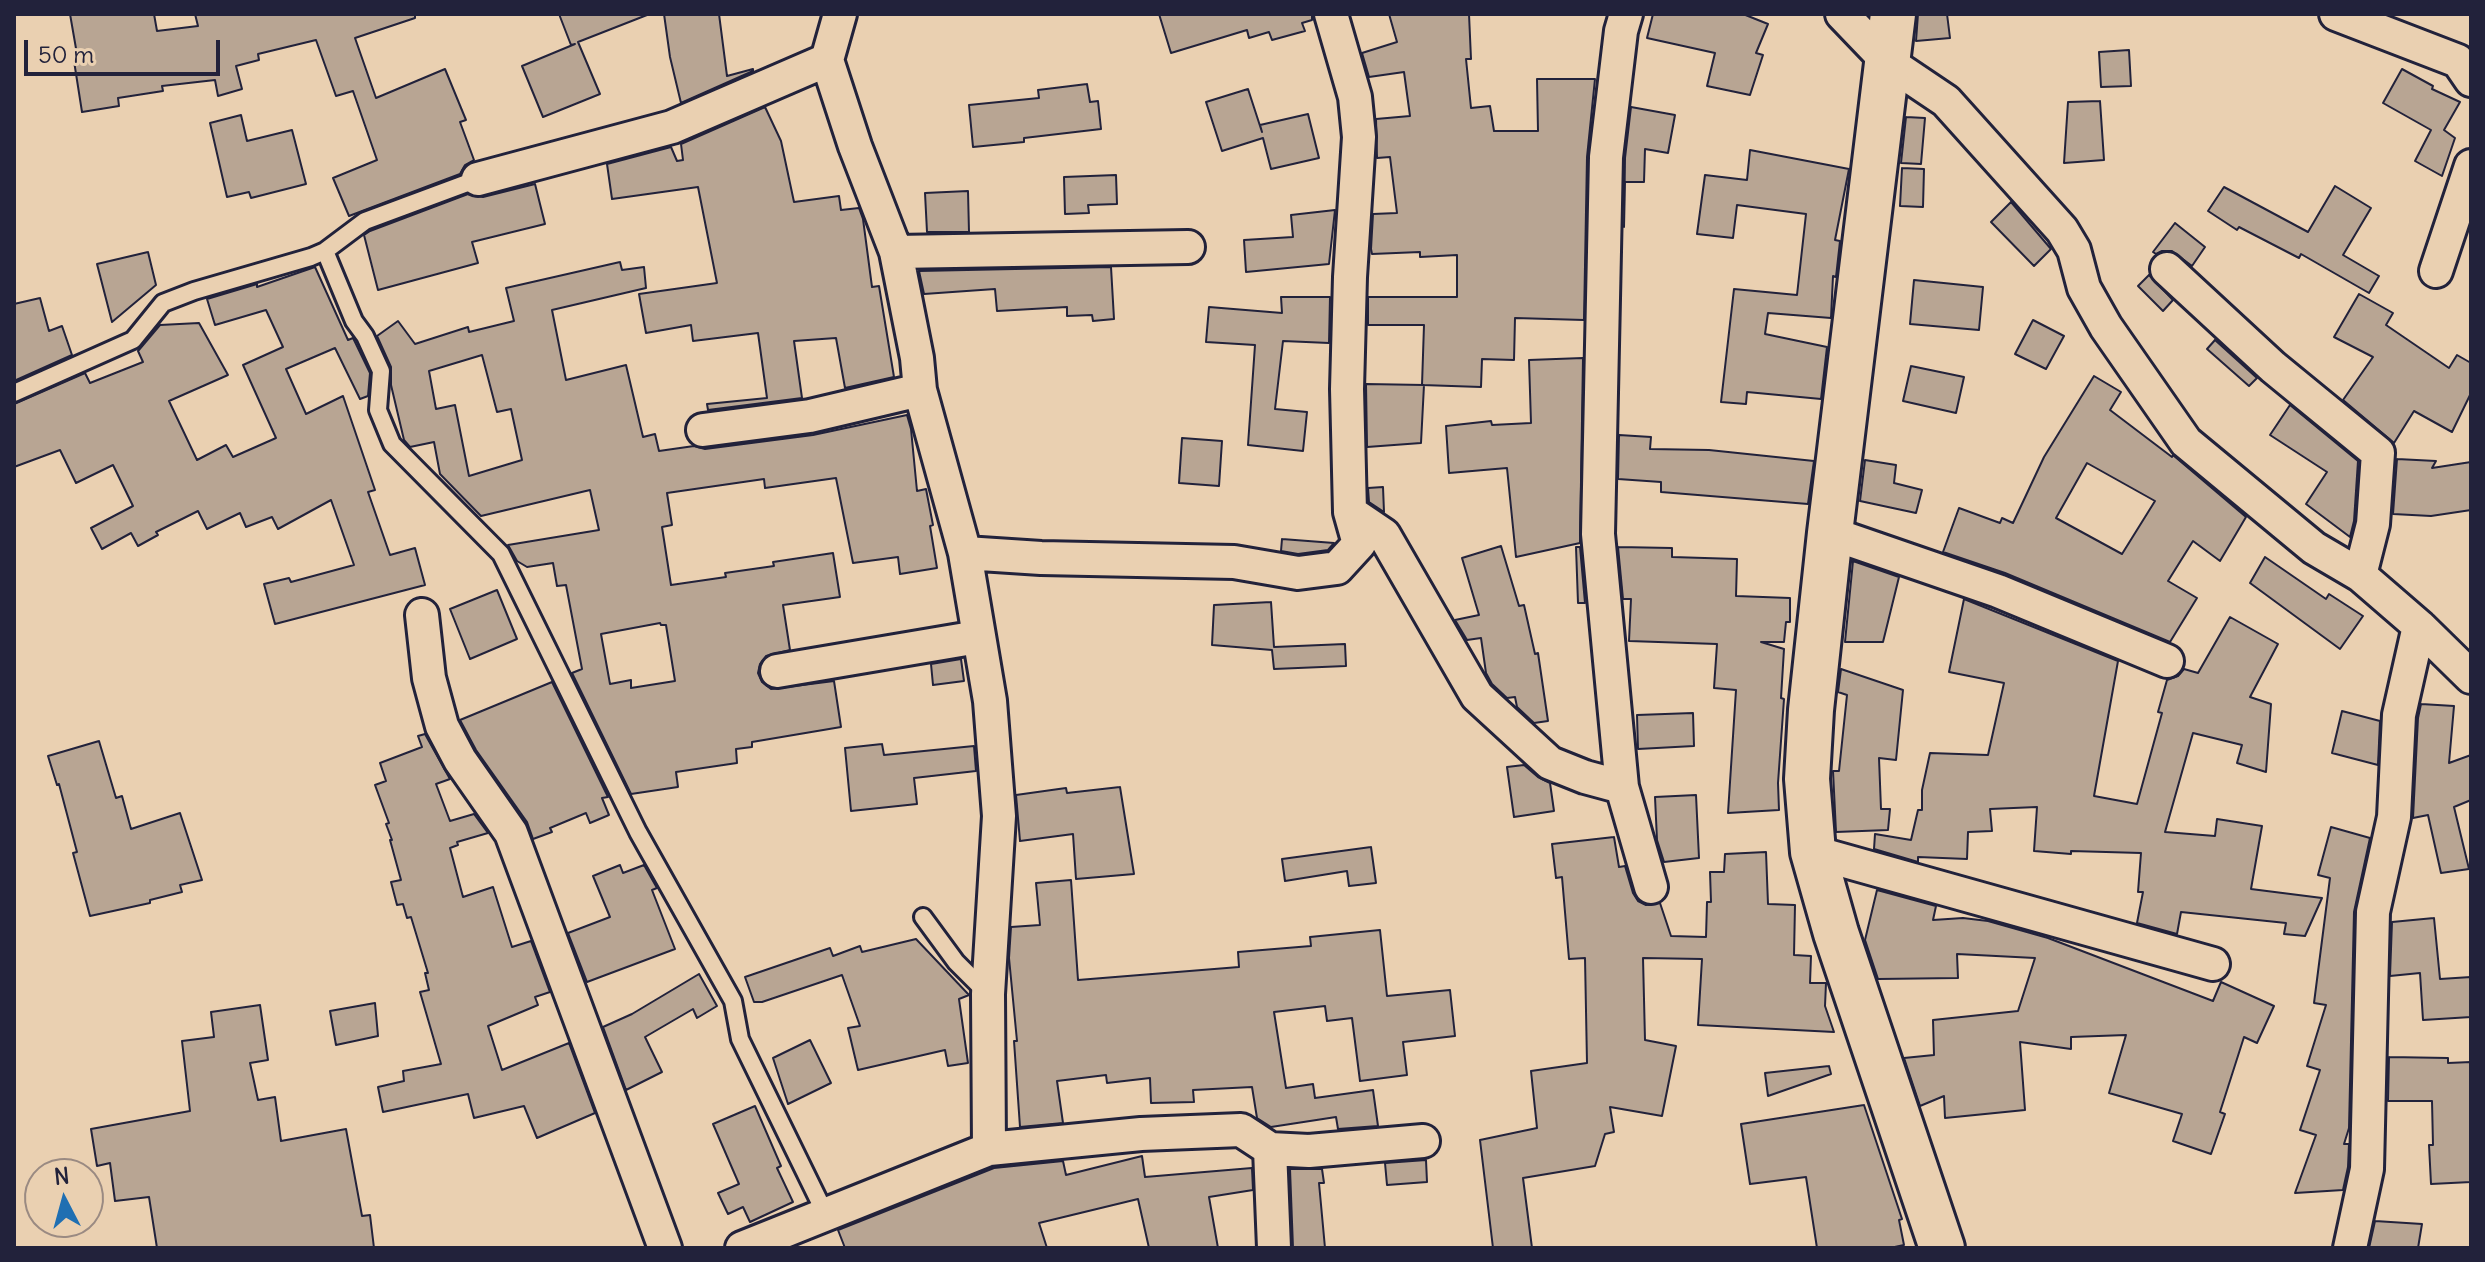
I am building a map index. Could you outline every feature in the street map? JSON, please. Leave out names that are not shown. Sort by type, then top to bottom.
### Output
[{"type":"main road","points":[[1893,14],[1830,533],[1811,710],[1807,779],[1813,852],[1836,933],[1942,1248]]},
{"type":"street","points":[[840,14],[827,60],[855,146],[896,252],[917,358],[920,390],[965,553],[990,701],[999,816],[988,994],[989,1149]]},
{"type":"street","points":[[965,553],[1041,558],[1234,562],[1298,573],[1337,568],[1359,544],[1350,512],[1347,389],[1359,137],[1355,97],[1331,14]]},
{"type":"street","points":[[1626,14],[1621,31],[1606,157],[1598,534],[1622,787],[1651,887]]},
{"type":"street","points":[[1842,14],[1888,62],[1946,101],[2062,230],[2074,250],[2084,288],[2106,327],[2186,442],[2314,548],[2360,575],[2471,677]]},
{"type":"street","points":[[2336,14],[2467,65]]},
{"type":"street","points":[[478,179],[672,127],[827,60]]},
{"type":"street","points":[[2436,271],[2471,166]]},
{"type":"street","points":[[896,252],[1188,247]]},
{"type":"street","points":[[2167,269],[2273,367],[2378,453],[2373,524],[2360,575]]},
{"type":"street","points":[[703,430],[810,416],[920,390]]},
{"type":"street","points":[[1350,512],[1384,535],[1477,696],[1550,763],[1622,787]]},
{"type":"street","points":[[1830,533],[1998,591],[2167,661]]},
{"type":"street","points":[[422,615],[429,678],[442,726],[460,760],[511,833],[665,1248]]},
{"type":"street","points":[[2350,1248],[2367,1169],[2373,912],[2394,817],[2399,715],[2419,626]]},
{"type":"street","points":[[777,671],[978,637]]},
{"type":"street","points":[[1813,852],[2213,964]]},
{"type":"street","points":[[742,1248],[989,1149],[1141,1134],[1241,1130],[1270,1149],[1309,1151],[1423,1141]]},
{"type":"street","points":[[1270,1149],[1274,1248]]},
{"type":"lane","points":[[14,393],[133,340],[163,303],[311,257],[325,251],[365,221],[478,179]]},
{"type":"lane","points":[[325,251],[354,321],[365,336],[381,371],[378,410],[392,444],[501,554],[638,832],[733,1001],[740,1039],[825,1213]]},
{"type":"lane","points":[[923,917],[956,962],[988,994]]},
{"type":"building","points":[[70,14],[154,14],[157,31],[198,26],[195,14],[415,14],[415,18],[355,38],[376,98],[445,69],[466,120],[460,122],[474,160],[465,165],[460,174],[349,216],[333,178],[377,160],[353,91],[336,96],[316,40],[258,54],[259,60],[236,66],[242,89],[218,96],[215,80],[162,86],[163,91],[118,98],[119,106],[82,112]]},
{"type":"building","points":[[559,14],[647,15],[578,42],[600,94],[543,117],[522,66],[575,44],[571,45]]},
{"type":"building","points":[[664,14],[719,14],[727,76],[753,71],[681,103]]},
{"type":"building","points":[[1159,14],[1312,14],[1312,20],[1302,23],[1305,31],[1272,40],[1269,32],[1249,38],[1247,30],[1171,53]]},
{"type":"building","points":[[1389,14],[1469,14],[1471,59],[1466,59],[1471,108],[1490,106],[1494,131],[1538,131],[1537,79],[1595,79],[1587,157],[1584,320],[1515,318],[1514,360],[1482,359],[1481,387],[1422,385],[1424,325],[1368,325],[1368,297],[1457,297],[1457,255],[1420,257],[1420,252],[1372,254],[1373,214],[1397,213],[1390,157],[1377,158],[1376,119],[1410,116],[1404,72],[1369,77],[1362,53],[1397,42]]},
{"type":"building","points":[[1653,14],[1743,14],[1768,24],[1756,53],[1763,55],[1750,95],[1707,86],[1715,53],[1647,38]]},
{"type":"building","points":[[1918,14],[1947,14],[1950,38],[1916,41]]},
{"type":"building","points":[[2129,50],[2131,86],[2101,87],[2099,52]]},
{"type":"building","points":[[2402,69],[2433,86],[2432,89],[2460,102],[2444,130],[2455,138],[2442,176],[2415,161],[2431,130],[2383,103]]},
{"type":"building","points":[[1087,84],[1090,102],[1098,101],[1101,129],[973,147],[969,105],[1039,98],[1038,90]]},
{"type":"building","points":[[1248,89],[1262,132],[1260,125],[1308,114],[1319,158],[1271,169],[1263,138],[1222,151],[1206,102]]},
{"type":"building","points":[[2100,101],[2104,160],[2064,163],[2068,102]]},
{"type":"building","points":[[765,107],[781,141],[794,202],[839,196],[841,210],[859,208],[872,287],[879,286],[894,377],[845,388],[836,338],[794,341],[802,398],[708,410],[707,404],[767,398],[758,333],[693,341],[691,325],[646,333],[639,294],[717,283],[698,187],[612,199],[607,164],[671,147],[677,161],[683,160],[681,144]]},
{"type":"building","points":[[1631,107],[1675,115],[1668,153],[1645,149],[1644,182],[1625,182],[1624,227],[1625,158]]},
{"type":"building","points":[[241,115],[247,141],[292,130],[306,184],[251,198],[249,192],[227,197],[210,123]]},
{"type":"building","points":[[1906,117],[1925,118],[1921,164],[1901,163]]},
{"type":"building","points":[[1750,150],[1849,169],[1835,240],[1840,241],[1836,277],[1833,276],[1831,318],[1768,313],[1765,334],[1827,347],[1821,399],[1747,392],[1746,404],[1721,402],[1734,289],[1797,295],[1806,214],[1737,205],[1733,238],[1697,234],[1705,175],[1747,180]]},
{"type":"building","points":[[1902,168],[1924,169],[1923,207],[1900,206]]},
{"type":"building","points":[[1116,175],[1117,204],[1088,205],[1089,213],[1065,214],[1064,177]]},
{"type":"building","points":[[535,184],[545,224],[472,242],[478,263],[378,290],[364,235],[468,194],[483,197]]},
{"type":"building","points":[[2335,186],[2371,208],[2343,255],[2379,276],[2369,293],[2301,254],[2299,258],[2239,227],[2237,230],[2208,211],[2224,187],[2308,232]]},
{"type":"building","points":[[968,191],[969,232],[927,232],[925,193]]},
{"type":"building","points":[[2011,202],[2051,249],[2034,266],[1991,222]]},
{"type":"building","points":[[1335,210],[1329,264],[1246,272],[1244,240],[1293,237],[1291,215]]},
{"type":"building","points":[[2175,223],[2205,247],[2192,266],[2172,251],[2153,252]]},
{"type":"building","points":[[148,252],[156,285],[112,322],[97,264]]},
{"type":"building","points":[[620,262],[622,270],[644,267],[646,288],[552,310],[566,380],[626,365],[643,437],[655,434],[659,451],[694,446],[705,449],[813,435],[907,415],[917,491],[926,489],[937,568],[900,574],[898,557],[853,563],[836,478],[765,488],[764,479],[667,493],[672,525],[662,527],[671,585],[726,577],[725,573],[774,566],[773,562],[833,553],[840,597],[783,605],[790,650],[766,656],[758,673],[762,682],[771,689],[834,681],[841,727],[752,742],[752,747],[736,749],[737,763],[676,772],[678,787],[631,794],[572,673],[582,669],[566,585],[557,586],[553,563],[527,567],[517,561],[508,545],[599,530],[590,490],[481,516],[440,474],[434,442],[410,447],[404,440],[391,385],[391,367],[377,336],[398,321],[415,344],[468,327],[469,332],[514,321],[506,288]],"holes":[[[482,355],[497,412],[511,409],[522,460],[469,476],[455,405],[436,409],[429,371]],[[660,623],[666,625],[675,681],[631,688],[631,680],[610,684],[601,634]]]},
{"type":"building","points":[[315,267],[348,340],[353,338],[370,373],[368,396],[360,399],[335,348],[286,369],[306,414],[343,396],[375,490],[368,492],[390,555],[415,548],[425,585],[275,624],[264,584],[289,578],[291,582],[354,565],[331,500],[278,529],[272,517],[246,527],[240,513],[207,529],[198,511],[156,532],[158,535],[138,546],[131,533],[102,549],[91,528],[133,506],[113,465],[76,483],[60,450],[14,467],[14,404],[85,373],[90,383],[143,362],[138,351],[160,325],[199,323],[228,375],[169,401],[197,460],[226,445],[233,457],[276,438],[243,365],[283,347],[266,310],[215,325],[207,299],[257,284],[257,287]]},
{"type":"building","points":[[1111,267],[1114,319],[1093,321],[1092,315],[1067,316],[1067,307],[997,311],[995,289],[924,294],[919,271]]},
{"type":"building","points":[[2149,275],[2173,300],[2163,311],[2138,286]]},
{"type":"building","points":[[1914,280],[1983,287],[1979,330],[1910,324]]},
{"type":"building","points":[[2359,294],[2393,313],[2386,325],[2449,368],[2457,355],[2471,363],[2471,393],[2452,432],[2414,411],[2394,443],[2343,400],[2373,357],[2334,337]]},
{"type":"building","points":[[1281,297],[1330,297],[1329,343],[1283,341],[1275,409],[1307,412],[1303,451],[1248,445],[1255,345],[1206,342],[1209,307],[1282,313]]},
{"type":"building","points":[[40,298],[49,331],[62,326],[72,355],[14,381],[14,304]]},
{"type":"building","points":[[2033,320],[2064,336],[2046,369],[2015,354]]},
{"type":"building","points":[[2215,340],[2257,378],[2249,386],[2207,349]]},
{"type":"building","points":[[1583,358],[1580,543],[1516,557],[1507,468],[1449,473],[1446,426],[1491,421],[1492,425],[1531,423],[1529,360]]},
{"type":"building","points":[[1911,366],[1964,377],[1956,413],[1903,401]]},
{"type":"building","points":[[2094,376],[2121,392],[2110,410],[2173,455],[2246,517],[2220,561],[2193,541],[2168,581],[2197,598],[2170,642],[2005,573],[1943,552],[1959,508],[2000,523],[2002,518],[2013,523],[2044,457]],"holes":[[[2087,463],[2155,501],[2122,554],[2056,518]]]},
{"type":"building","points":[[1366,384],[1424,385],[1421,443],[1367,447]]},
{"type":"building","points":[[2290,405],[2358,461],[2350,537],[2306,504],[2327,472],[2270,435]]},
{"type":"building","points":[[1619,435],[1651,437],[1650,449],[1709,450],[1814,461],[1808,504],[1661,492],[1661,482],[1618,479]]},
{"type":"building","points":[[1182,438],[1222,441],[1219,486],[1179,483]]},
{"type":"building","points":[[2397,459],[2436,461],[2432,468],[2471,462],[2471,510],[2431,516],[2393,514]]},
{"type":"building","points":[[1865,460],[1896,465],[1894,483],[1922,490],[1916,513],[1860,501]]},
{"type":"building","points":[[1383,487],[1384,512],[1369,502],[1368,488]]},
{"type":"building","points":[[1282,539],[1334,543],[1328,550],[1298,554],[1281,551]]},
{"type":"building","points":[[1501,546],[1519,606],[1524,605],[1535,654],[1538,653],[1548,721],[1534,723],[1517,707],[1515,697],[1507,698],[1492,684],[1486,673],[1481,638],[1467,640],[1455,620],[1479,615],[1462,558]]},
{"type":"building","points":[[1576,547],[1580,547],[1585,603],[1578,603]]},
{"type":"building","points":[[1618,547],[1672,548],[1672,557],[1737,559],[1736,596],[1790,598],[1790,622],[1786,622],[1784,642],[1761,642],[1784,649],[1779,810],[1728,813],[1736,690],[1714,688],[1717,644],[1629,641],[1631,599],[1623,599]]},
{"type":"building","points":[[2265,557],[2326,599],[2329,594],[2363,616],[2340,649],[2250,583]]},
{"type":"building","points":[[1853,561],[1899,577],[1883,642],[1845,642]]},
{"type":"building","points":[[497,590],[517,639],[470,659],[450,609]]},
{"type":"building","points":[[1964,599],[2118,661],[2094,796],[2137,804],[2162,713],[2158,712],[2167,680],[2178,676],[2184,669],[2198,673],[2230,617],[2278,644],[2250,697],[2271,704],[2266,772],[2237,763],[2242,745],[2193,733],[2165,832],[2215,836],[2217,819],[2262,826],[2251,889],[2322,898],[2305,936],[2284,934],[2286,923],[2181,912],[2177,934],[2137,923],[2143,892],[2138,892],[2141,853],[2034,851],[2037,807],[1990,809],[1992,831],[1968,832],[1967,859],[1918,857],[1918,862],[1874,849],[1875,834],[1911,840],[1918,810],[1922,810],[1922,790],[1930,753],[1988,755],[2004,683],[1949,672]]},
{"type":"building","points":[[1271,602],[1274,647],[1345,644],[1346,666],[1274,669],[1272,650],[1212,645],[1214,605]]},
{"type":"building","points":[[961,659],[964,681],[933,685],[931,664]]},
{"type":"building","points":[[1841,669],[1903,690],[1896,760],[1879,758],[1881,809],[1890,809],[1888,830],[1836,832],[1833,771],[1839,771],[1847,695],[1838,692]]},
{"type":"building","points":[[552,682],[608,797],[602,798],[609,815],[590,823],[586,813],[533,839],[527,822],[476,750],[460,720]]},
{"type":"building","points":[[2421,704],[2454,706],[2449,763],[2471,755],[2471,800],[2454,807],[2469,869],[2441,873],[2428,815],[2413,818]]},
{"type":"building","points":[[2342,711],[2380,721],[2378,765],[2332,753]]},
{"type":"building","points":[[1693,713],[1694,746],[1638,749],[1637,715]]},
{"type":"building","points":[[425,734],[450,779],[436,784],[450,821],[474,814],[488,833],[457,842],[458,845],[450,848],[463,897],[493,887],[512,947],[531,941],[550,992],[535,997],[538,1005],[488,1026],[502,1070],[569,1043],[595,1113],[537,1138],[524,1106],[474,1118],[468,1094],[383,1112],[378,1087],[404,1081],[403,1071],[441,1064],[420,992],[429,990],[425,973],[428,973],[411,917],[407,918],[403,904],[397,905],[391,882],[401,880],[386,824],[389,823],[375,785],[386,781],[380,763],[422,747],[418,736]]},
{"type":"building","points":[[99,741],[116,798],[122,796],[131,829],[180,813],[202,880],[180,885],[182,892],[150,900],[150,903],[90,916],[73,853],[77,852],[59,784],[48,756]]},
{"type":"building","points":[[882,744],[884,755],[974,746],[976,771],[914,778],[917,804],[851,811],[845,748]]},
{"type":"building","points":[[1524,765],[1550,783],[1554,811],[1514,817],[1507,767]]},
{"type":"building","points":[[1120,787],[1134,874],[1076,879],[1073,834],[1020,841],[1016,795],[1066,788],[1067,793]]},
{"type":"building","points":[[1696,795],[1699,858],[1664,862],[1657,840],[1655,797]]},
{"type":"building","points":[[2331,827],[2370,838],[2354,912],[2349,1128],[2344,1144],[2349,1144],[2348,1167],[2343,1190],[2295,1193],[2316,1135],[2300,1130],[2320,1070],[2307,1066],[2326,1005],[2314,1003],[2330,878],[2318,875]]},
{"type":"building","points":[[1614,837],[1619,867],[1625,866],[1633,893],[1638,901],[1646,905],[1660,903],[1671,936],[1706,937],[1707,902],[1711,902],[1710,872],[1724,872],[1725,854],[1766,852],[1768,904],[1795,905],[1794,955],[1811,956],[1810,983],[1826,983],[1825,1006],[1834,1032],[1698,1025],[1702,959],[1643,958],[1645,1040],[1676,1046],[1662,1116],[1610,1107],[1614,1132],[1605,1134],[1595,1166],[1523,1178],[1532,1248],[1493,1248],[1480,1140],[1537,1128],[1531,1071],[1587,1063],[1585,958],[1569,959],[1562,877],[1556,878],[1552,844]]},
{"type":"building","points":[[1371,847],[1376,883],[1349,886],[1347,871],[1285,881],[1282,859]]},
{"type":"building","points":[[620,865],[623,873],[644,865],[657,888],[652,890],[675,949],[587,982],[568,933],[610,917],[593,876]]},
{"type":"building","points":[[1071,880],[1078,980],[1239,967],[1238,952],[1311,946],[1310,937],[1380,930],[1387,996],[1450,990],[1455,1036],[1403,1042],[1407,1075],[1360,1081],[1352,1018],[1327,1021],[1325,1006],[1274,1012],[1286,1088],[1313,1084],[1315,1098],[1373,1090],[1378,1126],[1338,1129],[1336,1117],[1271,1127],[1257,1118],[1252,1087],[1193,1090],[1194,1102],[1151,1103],[1150,1078],[1107,1083],[1106,1075],[1057,1081],[1063,1123],[1020,1127],[1014,1041],[1017,1041],[1009,958],[1011,927],[1040,925],[1036,883]]},
{"type":"building","points":[[1877,890],[1936,906],[1933,920],[1963,918],[1988,921],[2048,938],[2213,1001],[2221,982],[2274,1006],[2257,1043],[2244,1037],[2220,1112],[2225,1114],[2211,1154],[2173,1141],[2182,1114],[2109,1093],[2126,1035],[2071,1037],[2071,1049],[2020,1042],[2025,1110],[1945,1118],[1944,1096],[1920,1106],[1904,1058],[1934,1055],[1933,1020],[2018,1011],[2035,958],[1957,954],[1958,978],[1878,979],[1865,940]]},
{"type":"building","points":[[2434,918],[2440,979],[2471,977],[2471,1017],[2423,1020],[2420,973],[2390,976],[2392,922]]},
{"type":"building","points":[[916,939],[969,995],[959,999],[968,1063],[948,1066],[945,1050],[858,1070],[848,1028],[860,1026],[842,975],[762,1002],[754,1002],[745,977],[830,948],[833,956],[860,946],[862,952]]},
{"type":"building","points":[[699,974],[717,1006],[697,1018],[693,1009],[645,1037],[662,1072],[626,1090],[603,1027],[632,1014]]},
{"type":"building","points":[[375,1003],[378,1036],[336,1045],[330,1011]]},
{"type":"building","points":[[260,1005],[268,1060],[250,1063],[258,1100],[275,1097],[281,1141],[346,1129],[362,1216],[370,1215],[374,1248],[157,1248],[149,1197],[115,1201],[110,1163],[104,1164],[104,1158],[96,1158],[91,1129],[190,1111],[182,1041],[214,1037],[211,1012]]},
{"type":"building","points":[[810,1040],[831,1083],[788,1104],[773,1058]]},
{"type":"building","points":[[2389,1057],[2448,1058],[2448,1063],[2471,1062],[2471,1182],[2431,1184],[2429,1145],[2433,1145],[2432,1101],[2388,1101]]},
{"type":"building","points":[[1829,1066],[1831,1074],[1768,1096],[1765,1073]]},
{"type":"building","points":[[1864,1105],[1902,1219],[1899,1220],[1904,1245],[1890,1248],[1817,1248],[1806,1177],[1750,1184],[1741,1124]]},
{"type":"building","points":[[755,1106],[793,1202],[750,1222],[743,1207],[728,1214],[718,1193],[739,1184],[713,1124]]},
{"type":"building","points":[[1142,1156],[1145,1177],[1252,1168],[1253,1190],[1209,1197],[1218,1248],[1149,1248],[1138,1199],[1039,1223],[1047,1248],[845,1248],[838,1230],[994,1168],[1063,1161],[1066,1175]]},
{"type":"building","points":[[1426,1160],[1427,1182],[1387,1185],[1385,1163]]},
{"type":"building","points":[[1290,1169],[1322,1169],[1324,1183],[1319,1183],[1325,1248],[1293,1248]]},
{"type":"building","points":[[2375,1221],[2422,1224],[2418,1248],[2369,1248]]}]
